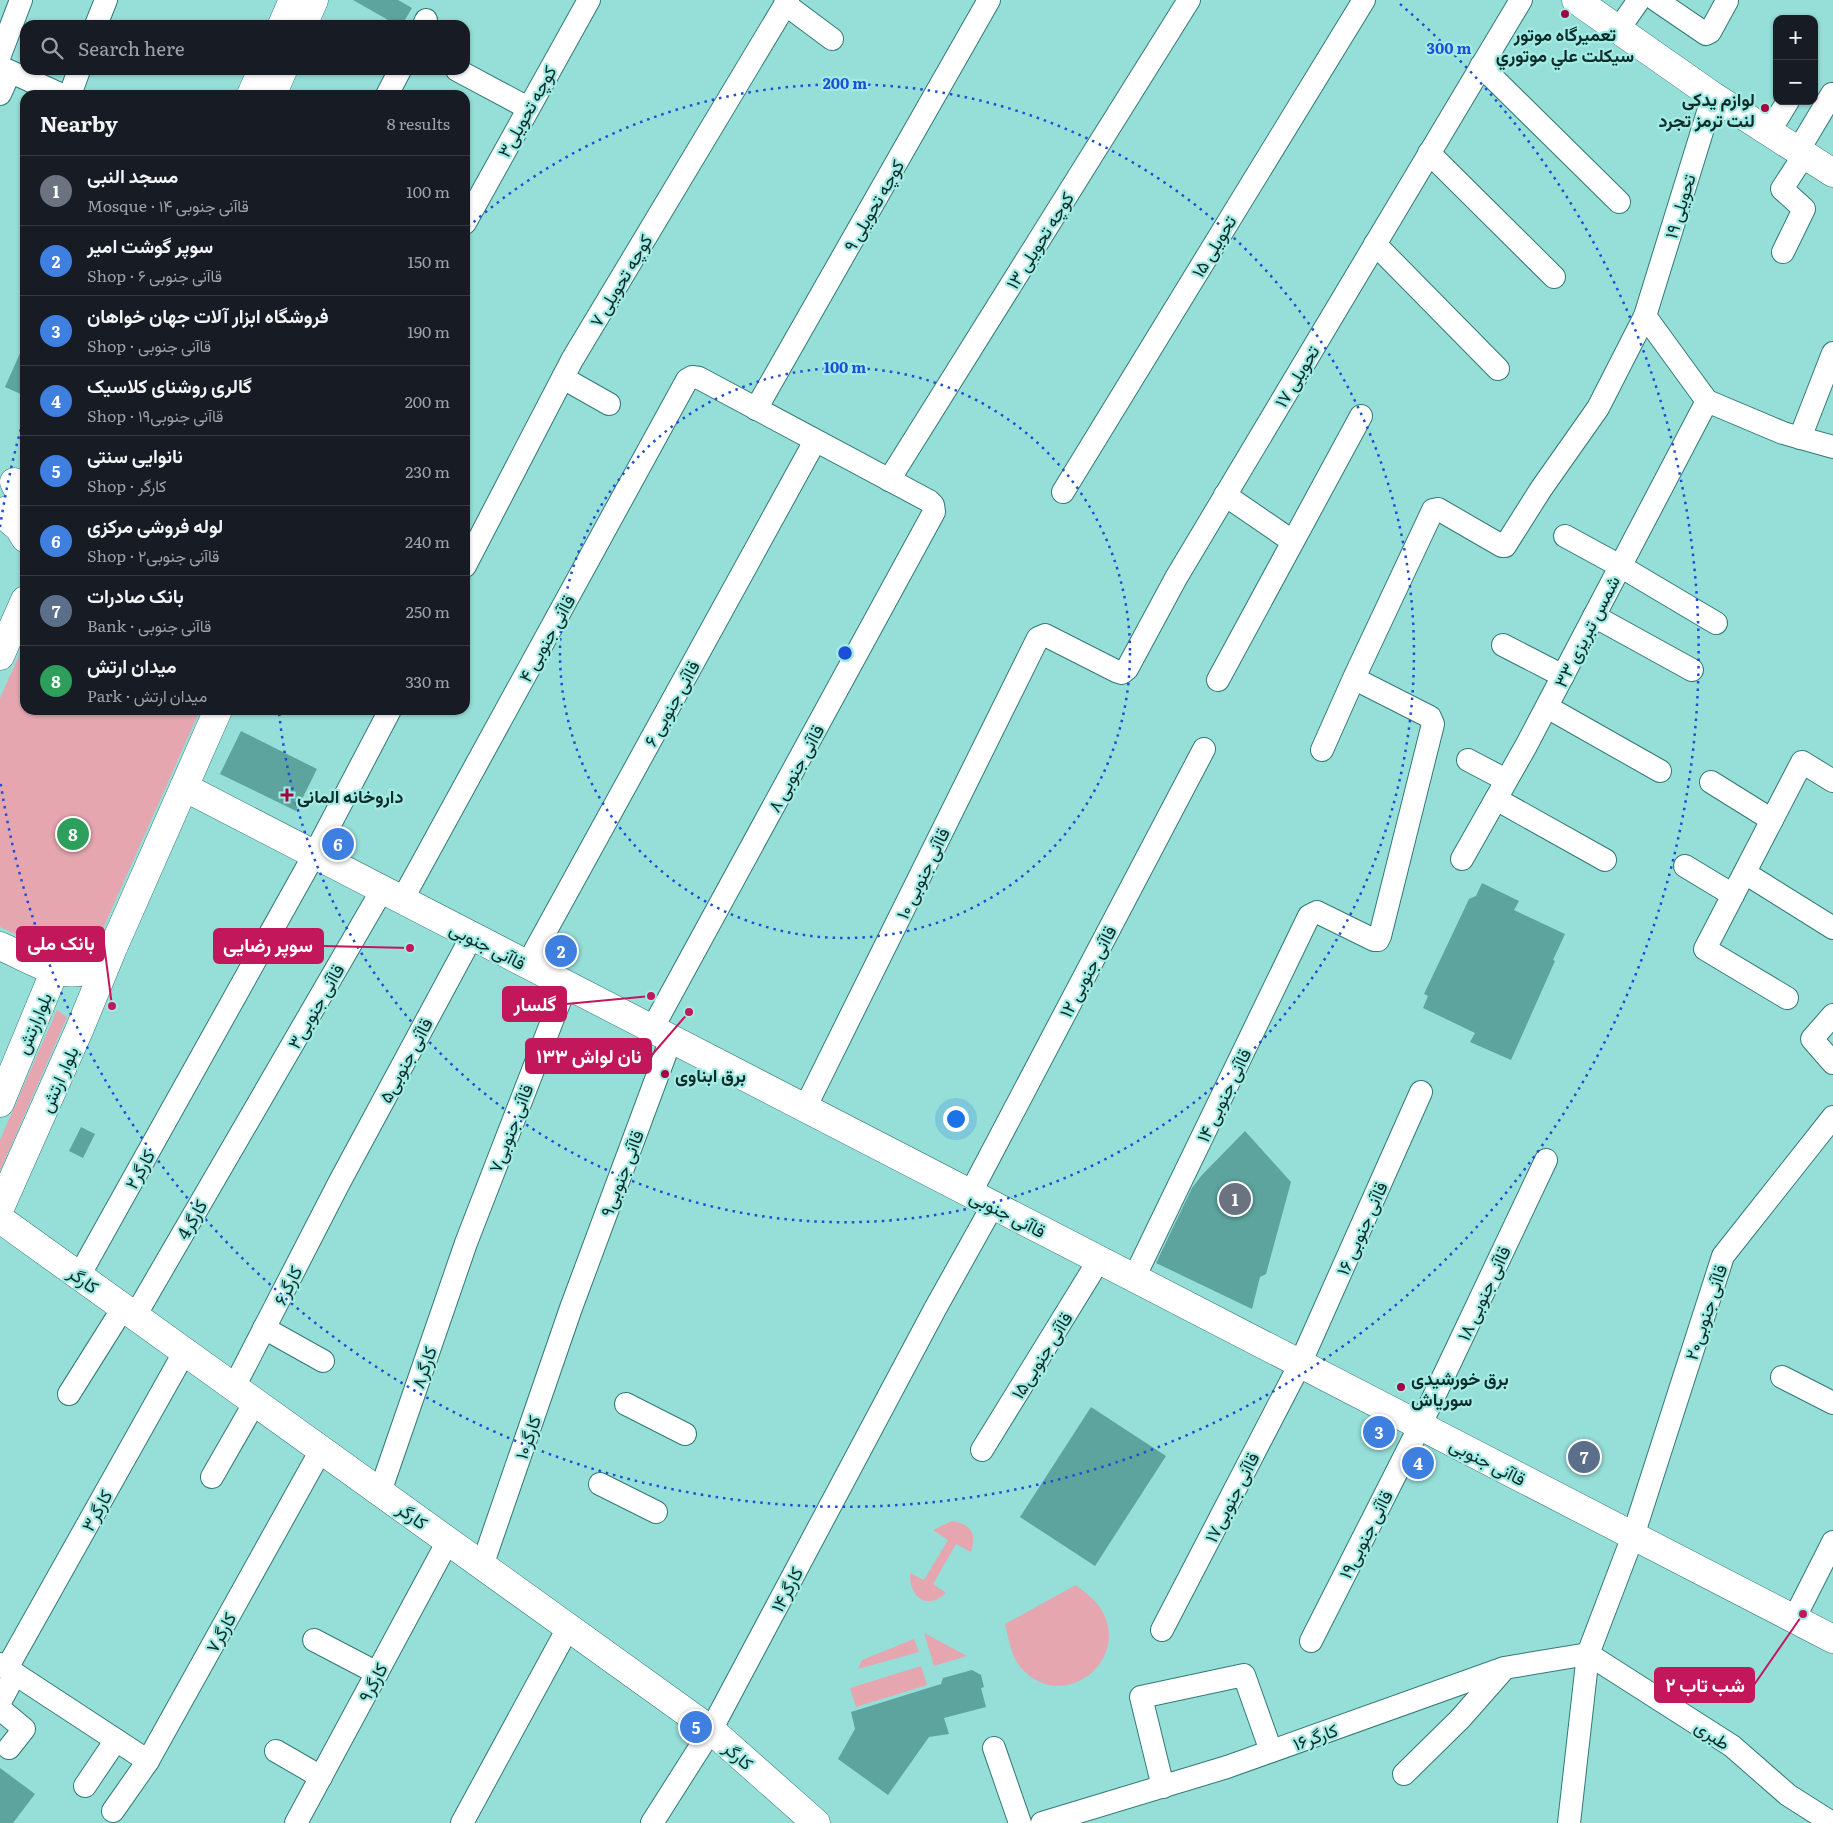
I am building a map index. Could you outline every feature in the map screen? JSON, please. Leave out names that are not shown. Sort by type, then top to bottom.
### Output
[{"type":"main road","points":[[284,20],[293,0]]},
{"type":"main road","points":[[305,20],[314,0]]},
{"type":"main road","points":[[1576,0],[1713,96],[1833,173]]},
{"type":"main road","points":[[253,90],[260,75]]},
{"type":"main road","points":[[274,90],[281,75]]},
{"type":"main road","points":[[1,512],[12,509],[19,502],[19,492],[13,482]]},
{"type":"main road","points":[[1,512],[20,530]]},
{"type":"main road","points":[[0,656],[20,611]]},
{"type":"main road","name":"بلوار ارتش","points":[[0,1208],[216,715]]},
{"type":"main road","name":"قاآنی جنوبی","points":[[184,787],[1833,1639]]},
{"type":"main road","points":[[0,946],[67,974],[81,973],[95,968],[106,959],[113,948]]},
{"type":"main road","name":"بلوارارتش","points":[[0,1103],[55,970]]},
{"type":"main road","name":"کارگر","points":[[0,1219],[711,1730],[816,1823]]},
{"type":"street","points":[[0,94],[4,65],[21,0]]},
{"type":"street","points":[[98,20],[106,0]]},
{"type":"street","name":"کوچه تحویلی۳","points":[[470,214],[589,0]]},
{"type":"street","name":"کوچه تحویلی ۹","points":[[756,410],[989,0]]},
{"type":"street","name":"کوچه تحویلی ۱۳","points":[[889,480],[1189,0]]},
{"type":"street","name":"تحویلی ۱۵","points":[[1063,492],[1364,0]]},
{"type":"street","name":"تحویلی ۱۷","points":[[1038,638],[1045,635],[1116,671],[1122,673],[1127,669],[1176,578],[1521,0]]},
{"type":"street","points":[[1618,30],[1639,0]]},
{"type":"street","points":[[1656,0],[1706,34],[1710,32],[1728,0]]},
{"type":"street","points":[[786,2],[832,39]]},
{"type":"street","name":"کوچه تحویلی ۷","points":[[470,556],[572,360],[786,2]]},
{"type":"street","points":[[4,65],[20,73]]},
{"type":"street","points":[[1481,66],[1619,202]]},
{"type":"street","points":[[23,75],[52,90]]},
{"type":"street","points":[[72,90],[77,75]]},
{"type":"street","points":[[390,90],[397,75]]},
{"type":"street","points":[[466,75],[528,108]]},
{"type":"street","points":[[1783,252],[1804,208],[1782,189],[1832,94]]},
{"type":"street","name":"تحویلی ۱۹","points":[[1322,750],[1433,510],[1438,509],[1505,546],[1541,489],[1598,408],[1644,316],[1713,96]]},
{"type":"street","points":[[1769,132],[1786,105]]},
{"type":"street","points":[[1429,153],[1554,277]]},
{"type":"street","points":[[1375,244],[1498,370]]},
{"type":"street","points":[[1644,316],[1707,401],[1783,433],[1833,447]]},
{"type":"street","points":[[1800,438],[1833,353]]},
{"type":"street","name":"قاآنی جنوبی ۴","points":[[392,895],[687,380],[692,377],[699,378],[756,410]]},
{"type":"street","points":[[563,378],[609,404]]},
{"type":"street","name":"شمس تبریزی ۳۳","points":[[1462,859],[1563,676],[1707,401]]},
{"type":"street","points":[[756,410],[889,480]]},
{"type":"street","points":[[1218,680],[1361,416]]},
{"type":"street","name":"قاآنی جنوبی ۶","points":[[527,965],[815,441]]},
{"type":"street","name":"قاآنی جنوبی ۸","points":[[662,1034],[934,512],[933,505],[929,501],[889,480]]},
{"type":"street","points":[[1225,495],[1292,542]]},
{"type":"street","points":[[1565,536],[1716,623]]},
{"type":"street","points":[[1594,616],[1692,670]]},
{"type":"street","name":"قاآنی جنوبی ۱۰","points":[[805,1108],[1038,638]]},
{"type":"street","points":[[1503,645],[1563,676]]},
{"type":"street","name":"قاآنی جنوبی ۱۴","points":[[1134,1278],[1309,916],[1317,912],[1374,940],[1378,940],[1380,936],[1433,724],[1430,717],[1366,684]]},
{"type":"street","points":[[1546,707],[1660,770]]},
{"type":"street","name":"کارگر۲","points":[[79,1276],[314,855],[387,715]]},
{"type":"street","name":"قاآنی جنوبی ۱۲","points":[[908,1360],[982,1199],[1204,749]]},
{"type":"street","points":[[1468,760],[1501,790],[1605,860]]},
{"type":"street","points":[[1787,998],[1706,949],[1802,762],[1833,781]]},
{"type":"street","points":[[1711,782],[1772,820]]},
{"type":"street","points":[[1685,866],[1734,895]]},
{"type":"street","points":[[1745,873],[1833,928]]},
{"type":"street","name":"قاآنی جنوبی۳","points":[[248,1122],[392,895]]},
{"type":"street","name":"قاآنی جنوبی۵","points":[[339,1183],[472,936]]},
{"type":"street","name":"قاآنی جنوبی۷","points":[[466,1243],[566,985]]},
{"type":"street","points":[[1833,1015],[1812,1039],[1833,1063]]},
{"type":"street","name":"قاآنی جنوبی۹","points":[[571,1308],[662,1034]]},
{"type":"street","name":"قاآنی جنوبی ۱۶","points":[[1300,1364],[1421,1092]]},
{"type":"street","name":"۲۰قاآنی جنوبی","points":[[1569,1823],[1588,1654],[1633,1536],[1723,1256],[1833,1117]]},
{"type":"street","name":"4کارگر","points":[[69,1394],[129,1312],[248,1122]]},
{"type":"street","name":"قاآنی جنوبی ۱۸","points":[[1420,1426],[1546,1160]]},
{"type":"street","name":"کارگر۶","points":[[212,1477],[244,1394],[264,1328],[339,1183]]},
{"type":"street","name":"کارگر۸","points":[[380,1492],[466,1243]]},
{"type":"street","name":"قاآنی جنوبی۱۵","points":[[982,1450],[1099,1260]]},
{"type":"street","name":"کارگر۱۰","points":[[482,1566],[571,1308]]},
{"type":"street","points":[[264,1328],[323,1360]]},
{"type":"street","name":"کارگر۳","points":[[0,1702],[8,1669],[185,1351]]},
{"type":"street","name":"کارگر۱۴","points":[[652,1823],[711,1730],[908,1360]]},
{"type":"street","name":"قاآنی جنوبی۱۷","points":[[1162,1630],[1300,1364]]},
{"type":"street","points":[[1782,1376],[1833,1403]]},
{"type":"street","points":[[626,1404],[686,1434]]},
{"type":"street","name":"قاآنی جنوبی۱۹","points":[[1310,1642],[1420,1426]]},
{"type":"street","name":"کارگر۷","points":[[113,1811],[148,1761],[321,1450]]},
{"type":"street","points":[[600,1484],[656,1512]]},
{"type":"street","name":"کارگر۹","points":[[296,1823],[448,1541]]},
{"type":"street","points":[[1794,1619],[1833,1542]]},
{"type":"street","points":[[462,1823],[568,1628]]},
{"type":"street","points":[[314,1640],[377,1673]]},
{"type":"street","name":"کارگر۱۶","points":[[1047,1822],[1227,1768],[1504,1668],[1588,1654]]},
{"type":"street","name":"طبری","points":[[1588,1654],[1732,1746],[1788,1795],[1832,1823]]},
{"type":"street","points":[[1404,1774],[1460,1720],[1504,1668]]},
{"type":"street","points":[[8,1669],[148,1761]]},
{"type":"street","points":[[1163,1787],[1141,1697],[1244,1675],[1272,1751]]},
{"type":"street","points":[[0,1709],[24,1729],[9,1748]]},
{"type":"street","points":[[84,1786],[116,1740]]},
{"type":"street","points":[[994,1748],[1020,1823]]},
{"type":"street","points":[[276,1751],[321,1777]]},
{"type":"shaded area","points":[[20,653],[20,715],[198,715],[98,940],[91,949],[77,956],[60,954],[0,927],[0,698]]},
{"type":"shaded area","points":[[57,1010],[67,1017],[0,1171],[0,1140]]},
{"type":"shaded area","points":[[952,1521],[959,1522],[968,1527],[973,1535],[973,1546],[971,1552],[956,1544],[933,1584],[946,1593],[932,1601],[926,1601],[916,1595],[910,1581],[910,1573],[924,1580],[948,1540],[933,1530]]},
{"type":"shaded area","points":[[1076,1585],[1099,1605],[1108,1628],[1108,1646],[1101,1662],[1089,1675],[1074,1683],[1057,1686],[1039,1682],[1023,1670],[1016,1660],[1011,1649],[1005,1624]]},
{"type":"shaded area","points":[[924,1633],[967,1656],[934,1666]]},
{"type":"shaded area","points":[[914,1639],[919,1652],[858,1669],[862,1660]]},
{"type":"shaded area","points":[[921,1666],[927,1685],[856,1707],[850,1688]]},
{"type":"building","points":[[353,0],[398,0],[412,8],[405,20],[388,20]]},
{"type":"building","points":[[20,353],[20,394],[5,387]]},
{"type":"building","points":[[241,731],[317,769],[296,811],[220,774]]},
{"type":"building","points":[[1482,883],[1519,901],[1514,910],[1565,934],[1511,1060],[1470,1042],[1475,1033],[1423,1008],[1428,996],[1424,994],[1469,899],[1476,896]]},
{"type":"building","points":[[81,1127],[95,1134],[83,1158],[69,1151]]},
{"type":"building","points":[[1245,1131],[1291,1182],[1266,1274],[1260,1277],[1252,1309],[1156,1263],[1192,1188],[1202,1175]]},
{"type":"building","points":[[1091,1407],[1166,1456],[1095,1566],[1020,1517]]},
{"type":"building","points":[[972,1670],[981,1675],[984,1687],[981,1688],[986,1707],[944,1718],[949,1734],[929,1737],[888,1795],[838,1759],[855,1729],[851,1712],[941,1684],[943,1678]]},
{"type":"building","points":[[0,1768],[35,1794],[13,1823],[0,1823]]},
{"type":"place","name":"تعميرگاه موتور سيكلت علي موتوري","points":[[1565,14]]},
{"type":"place","name":"لوازم یدکی لنت ترمز تجرد","points":[[1765,108]]},
{"type":"place","name":"داروخانه المانی","points":[[287,795]]},
{"type":"place","name":"میدان ارتش","points":[[73,834]]},
{"type":"place","name":"لوله فروشی مرکزی","points":[[338,844]]},
{"type":"place","name":"سوپر رضایی","points":[[410,948]]},
{"type":"place","name":"سوپر گوشت امیر","points":[[561,951]]},
{"type":"place","name":"گلسار","points":[[651,996]]},
{"type":"place","name":"بانک ملی","points":[[112,1006]]},
{"type":"place","name":"نان لواش ۱۳۳","points":[[689,1012]]},
{"type":"place","name":"برق ابناوی","points":[[665,1074]]},
{"type":"place","name":"مسجد النبی","points":[[1235,1199]]},
{"type":"place","name":"برق خورشیدی سوریاش","points":[[1401,1387]]},
{"type":"place","name":"فروشگاه ابزار آلات جهان خواهان","points":[[1379,1432]]},
{"type":"place","name":"بانک صادرات","points":[[1584,1457]]},
{"type":"place","name":"گالری روشنای کلاسیک","points":[[1418,1463]]},
{"type":"place","name":"شب تاب ۲","points":[[1803,1614]]},
{"type":"place","name":"نانوایی سنتی","points":[[696,1727]]}]
